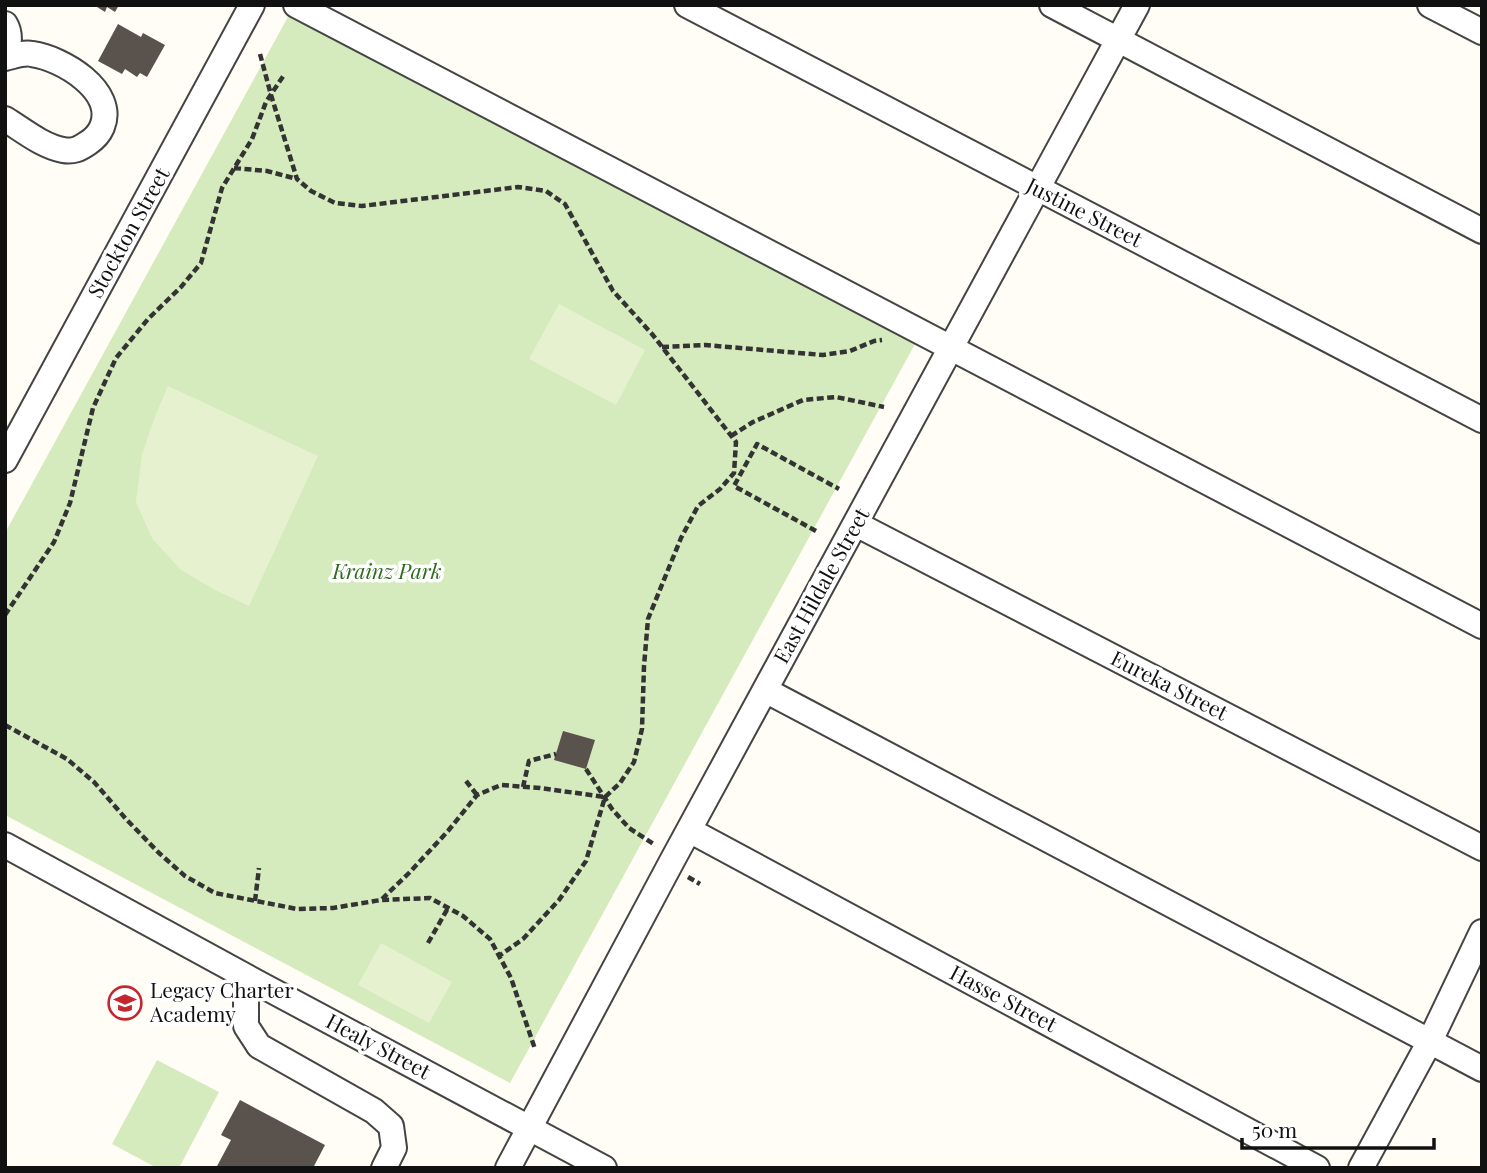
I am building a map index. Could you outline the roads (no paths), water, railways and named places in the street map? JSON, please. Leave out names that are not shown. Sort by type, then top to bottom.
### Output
[{"type":"street","name":"Stockton Street","points":[[5,460],[253,5]]},
{"type":"street","points":[[296,5],[1482,626]]},
{"type":"street","name":"Justine Street","points":[[687,5],[1482,419]]},
{"type":"street","points":[[1052,5],[1482,231]]},
{"type":"street","name":"East Hildale Street","points":[[508,1168],[1138,5]]},
{"type":"street","points":[[1430,5],[1482,32]]},
{"type":"street","points":[[5,24],[8,27],[9,39],[5,57],[29,53],[51,59],[79,75],[91,86],[100,97],[105,114],[103,124],[93,140],[70,151],[49,145],[5,119]]},
{"type":"street","name":"Eureka Street","points":[[856,524],[1482,848]]},
{"type":"street","points":[[765,690],[1482,1069]]},
{"type":"street","name":"Hasse Street","points":[[689,830],[1317,1168]]},
{"type":"street","name":"Healy Street","points":[[5,845],[604,1168]]},
{"type":"street","points":[[1361,1168],[1430,1041],[1482,932]]},
{"type":"street","points":[[256,982],[246,997],[246,1026],[259,1046],[374,1111],[391,1126],[394,1148],[384,1168]]},
{"type":"place","name":"Legacy Charter Academy","points":[[125,1003]]},
{"type":"park label","name":"Krainz Park","points":[[387,572]]}]
